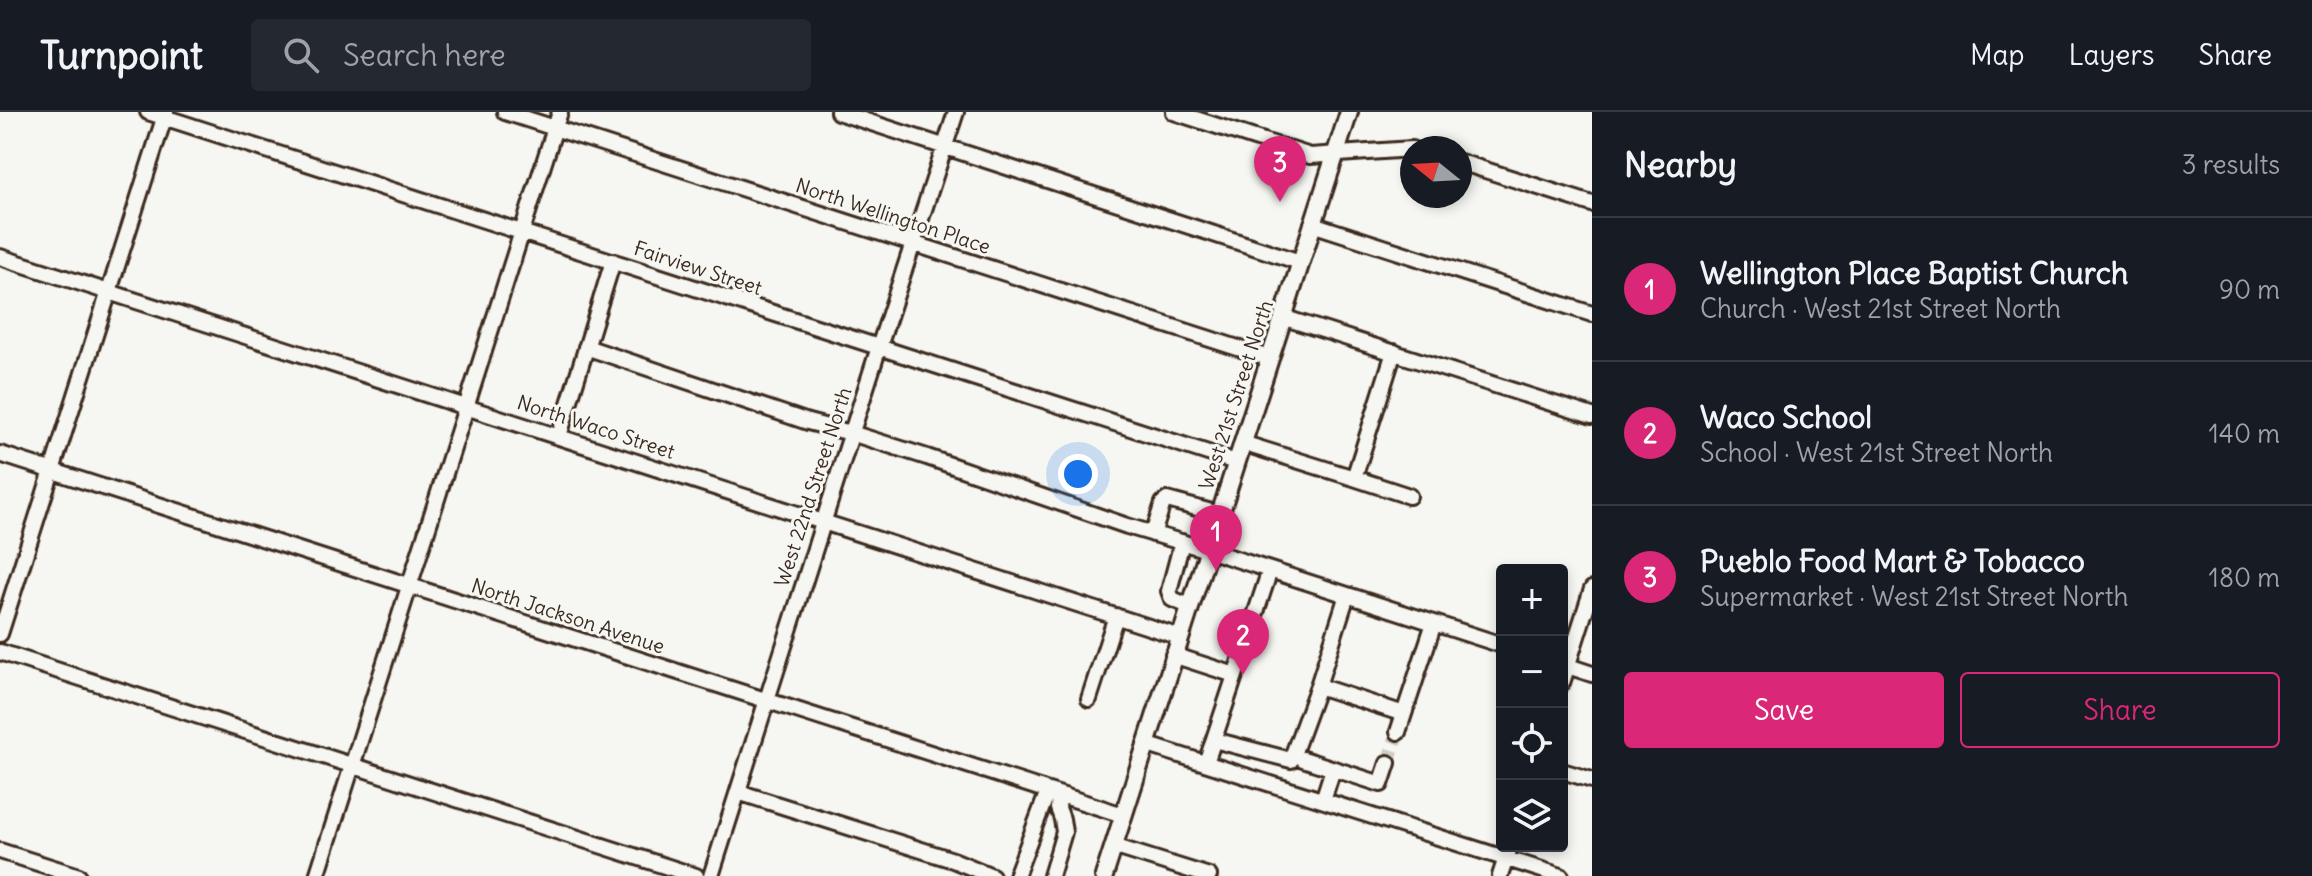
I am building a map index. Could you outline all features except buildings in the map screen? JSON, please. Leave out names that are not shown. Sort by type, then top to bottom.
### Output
[{"type":"main road","name":"West 21st Street North","points":[[1104,876],[1349,112]]},
{"type":"street","name":"Fairview Street","points":[[148,112],[166,115],[1236,462]]},
{"type":"street","name":"North Wellington Place","points":[[505,112],[1269,358]]},
{"type":"street","points":[[317,876],[560,112]]},
{"type":"street","points":[[838,112],[1300,262]]},
{"type":"street","name":"West 22nd Street North","points":[[711,876],[956,112]]},
{"type":"street","points":[[1174,112],[1310,156],[1400,150]]},
{"type":"street","points":[[0,634],[166,115]]},
{"type":"street","points":[[1472,166],[1592,204]]},
{"type":"street","points":[[1312,224],[1592,314]]},
{"type":"street","name":"North Waco Street","points":[[0,257],[1180,637]]},
{"type":"street","points":[[559,436],[613,261]]},
{"type":"street","points":[[1282,317],[1592,416]]},
{"type":"street","points":[[586,347],[1050,501],[1496,643]]},
{"type":"street","points":[[1354,478],[1394,352]]},
{"type":"street","points":[[1242,443],[1409,496]]},
{"type":"street","name":"North Jackson Avenue","points":[[0,454],[1123,815]]},
{"type":"street","points":[[1153,534],[1165,501],[1219,514]]},
{"type":"street","points":[[1182,542],[1169,591],[1172,599],[1189,606]]},
{"type":"street","points":[[1206,763],[1270,570]]},
{"type":"street","points":[[1568,657],[1592,589]]},
{"type":"street","points":[[1214,740],[1291,760],[1347,595]]},
{"type":"street","points":[[1089,699],[1116,616]]},
{"type":"street","points":[[1398,732],[1434,623]]},
{"type":"street","points":[[0,652],[696,876]]},
{"type":"street","points":[[1173,655],[1235,675]]},
{"type":"street","points":[[1568,666],[1592,674]]},
{"type":"street","points":[[1318,686],[1404,714]]},
{"type":"street","points":[[1145,744],[1323,800],[1496,849]]},
{"type":"street","points":[[1303,759],[1381,784],[1388,763]]},
{"type":"street","points":[[1323,800],[1333,769]]},
{"type":"street","points":[[1568,773],[1592,780]]},
{"type":"street","points":[[738,792],[953,860],[992,876]]},
{"type":"street","points":[[1016,876],[1054,793]]},
{"type":"street","points":[[1051,876],[1064,832],[1054,793]]},
{"type":"street","points":[[1113,846],[1209,876]]},
{"type":"street","points":[[0,851],[79,876]]},
{"type":"street","points":[[1500,876],[1508,852],[1561,876]]},
{"type":"tunnel","points":[[1388,763],[1398,732]]},
{"type":"place","name":"Pueblo Food Mart & Tobacco","points":[[1280,202]]},
{"type":"place","name":"Wellington Place Baptist Church","points":[[1216,571]]},
{"type":"place","name":"Waco School","points":[[1243,675]]}]
